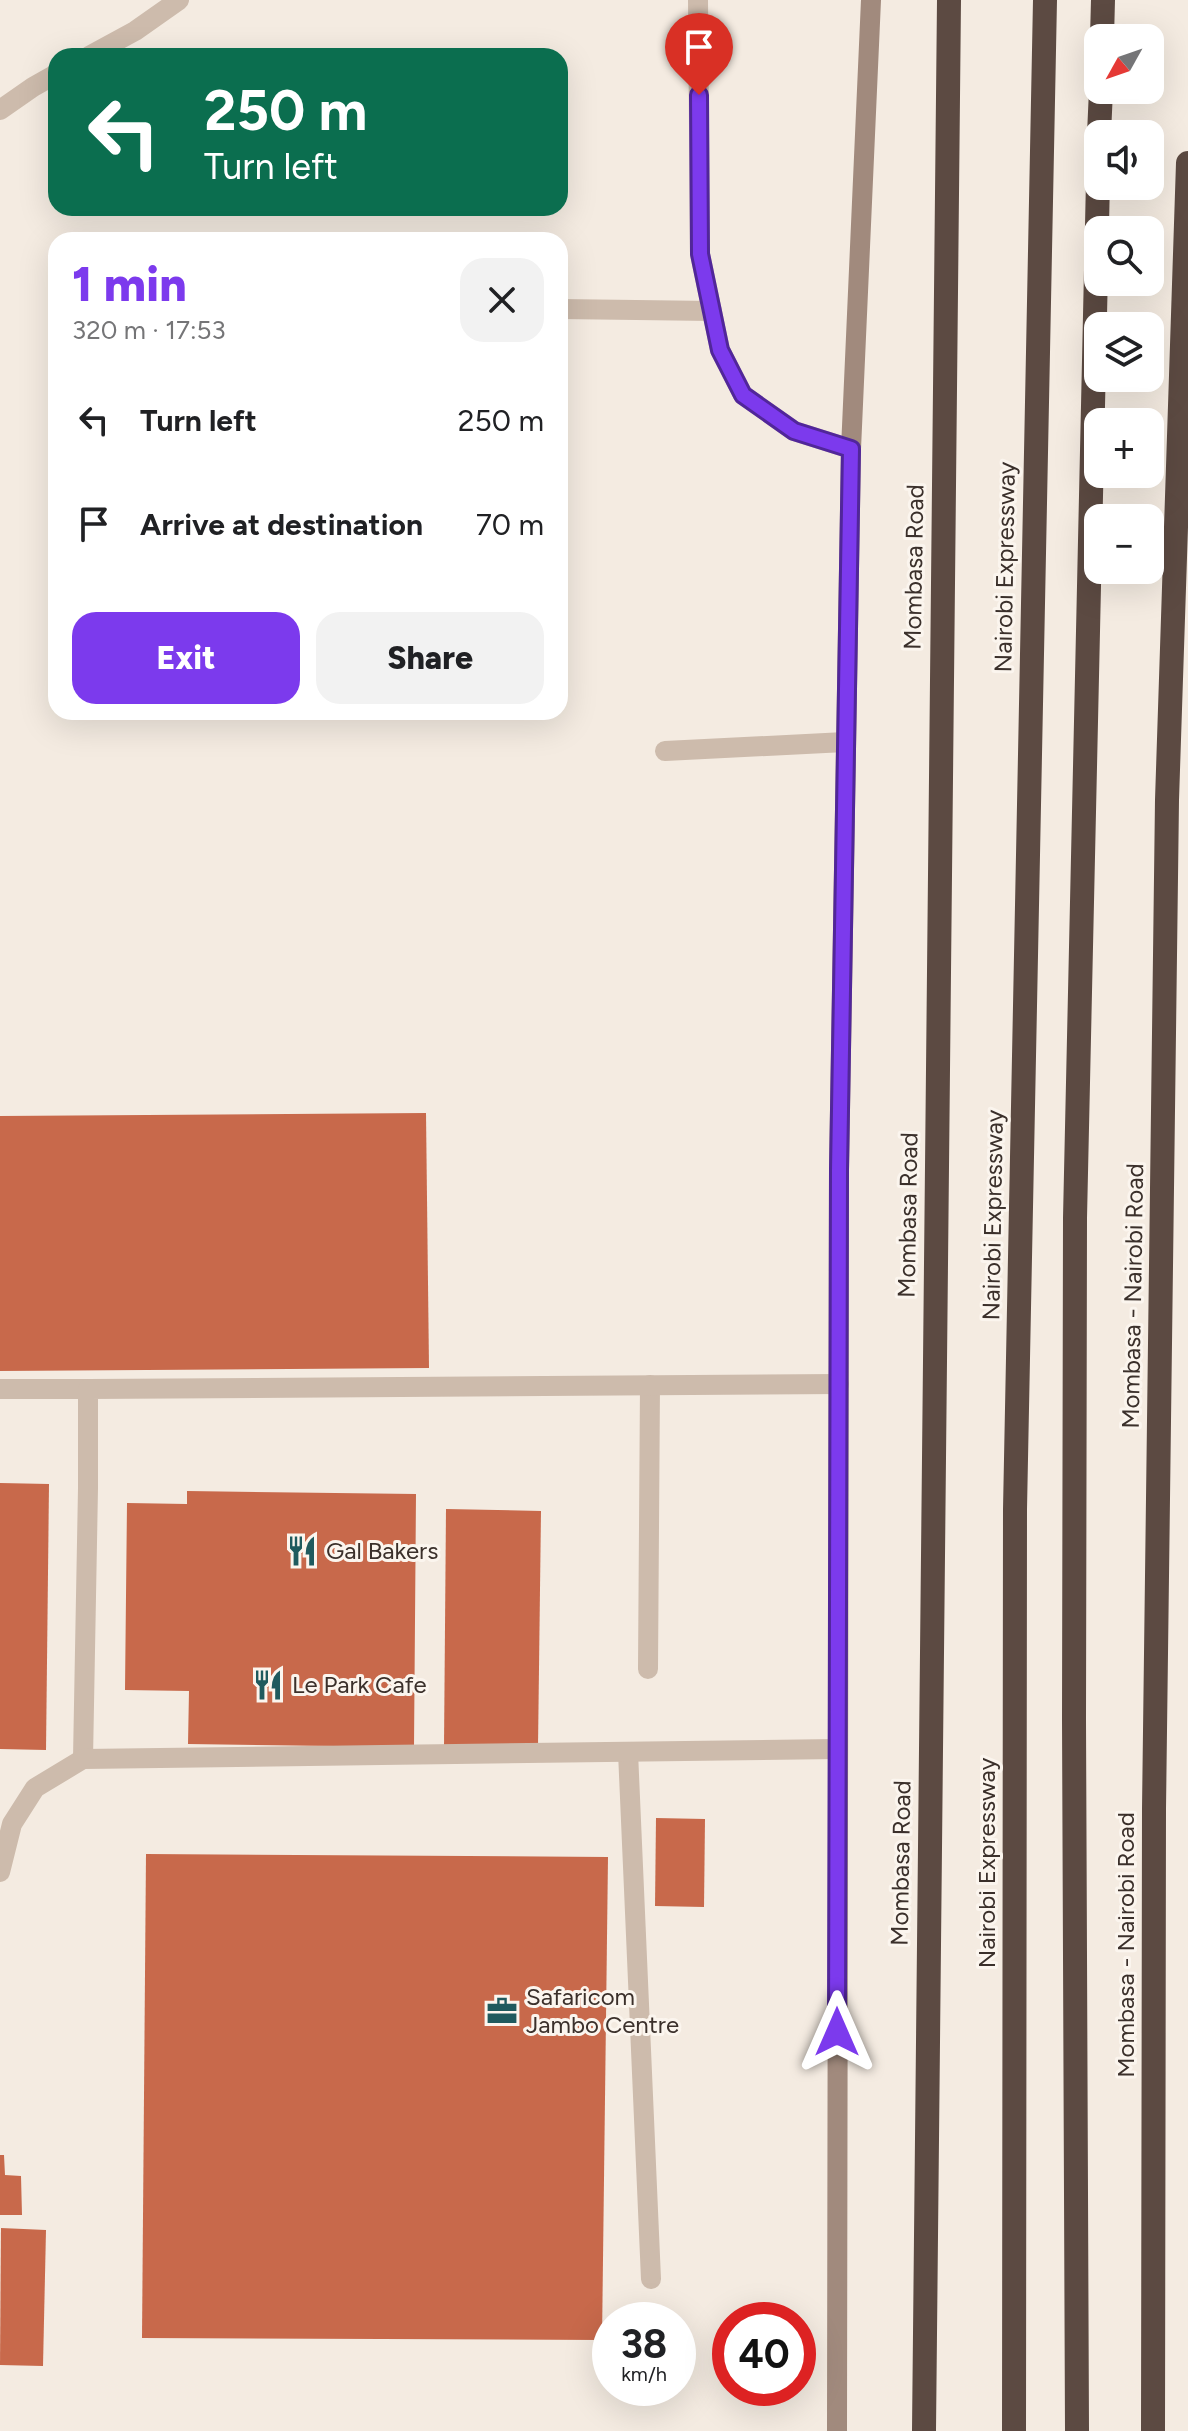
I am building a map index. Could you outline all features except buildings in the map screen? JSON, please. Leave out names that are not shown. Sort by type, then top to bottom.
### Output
[{"type":"highway","name":"Mombasa Road","points":[[924,2431],[949,0]]},
{"type":"highway","name":"Nairobi Expressway","points":[[1014,2431],[1015,1493],[1045,0]]},
{"type":"highway","points":[[1102,24],[1103,0]]},
{"type":"highway","name":"Mombasa - Nairobi Road","points":[[1153,2431],[1154,1809],[1167,800],[1188,163]]},
{"type":"highway","points":[[1077,2431],[1075,1218],[1098,200]]},
{"type":"street","points":[[837,2431],[839,1170],[851,449],[871,0]]},
{"type":"lane","points":[[104,48],[135,31],[179,0]]},
{"type":"lane","points":[[698,0],[700,254],[720,350],[743,395],[794,431],[851,449]]},
{"type":"lane","points":[[0,110],[48,79]]},
{"type":"lane","points":[[568,309],[712,311]]},
{"type":"lane","points":[[665,751],[845,742]]},
{"type":"lane","points":[[0,1389],[839,1384]]},
{"type":"lane","points":[[648,1669],[650,1385]]},
{"type":"lane","points":[[83,1759],[88,1389]]},
{"type":"lane","points":[[0,1872],[12,1824],[35,1788],[83,1759],[837,1749]]},
{"type":"lane","points":[[628,1752],[651,2279]]},
{"type":"place","name":"Gal Bakers","points":[[302,1551]]},
{"type":"place","name":"Le Park Cafe","points":[[268,1685]]},
{"type":"place","name":"Safaricom Jambo Centre","points":[[502,2011]]},
{"type":"route","points":[[699,95],[700,254],[720,350],[743,395],[794,431],[851,449],[839,1170],[837,2032]]}]
